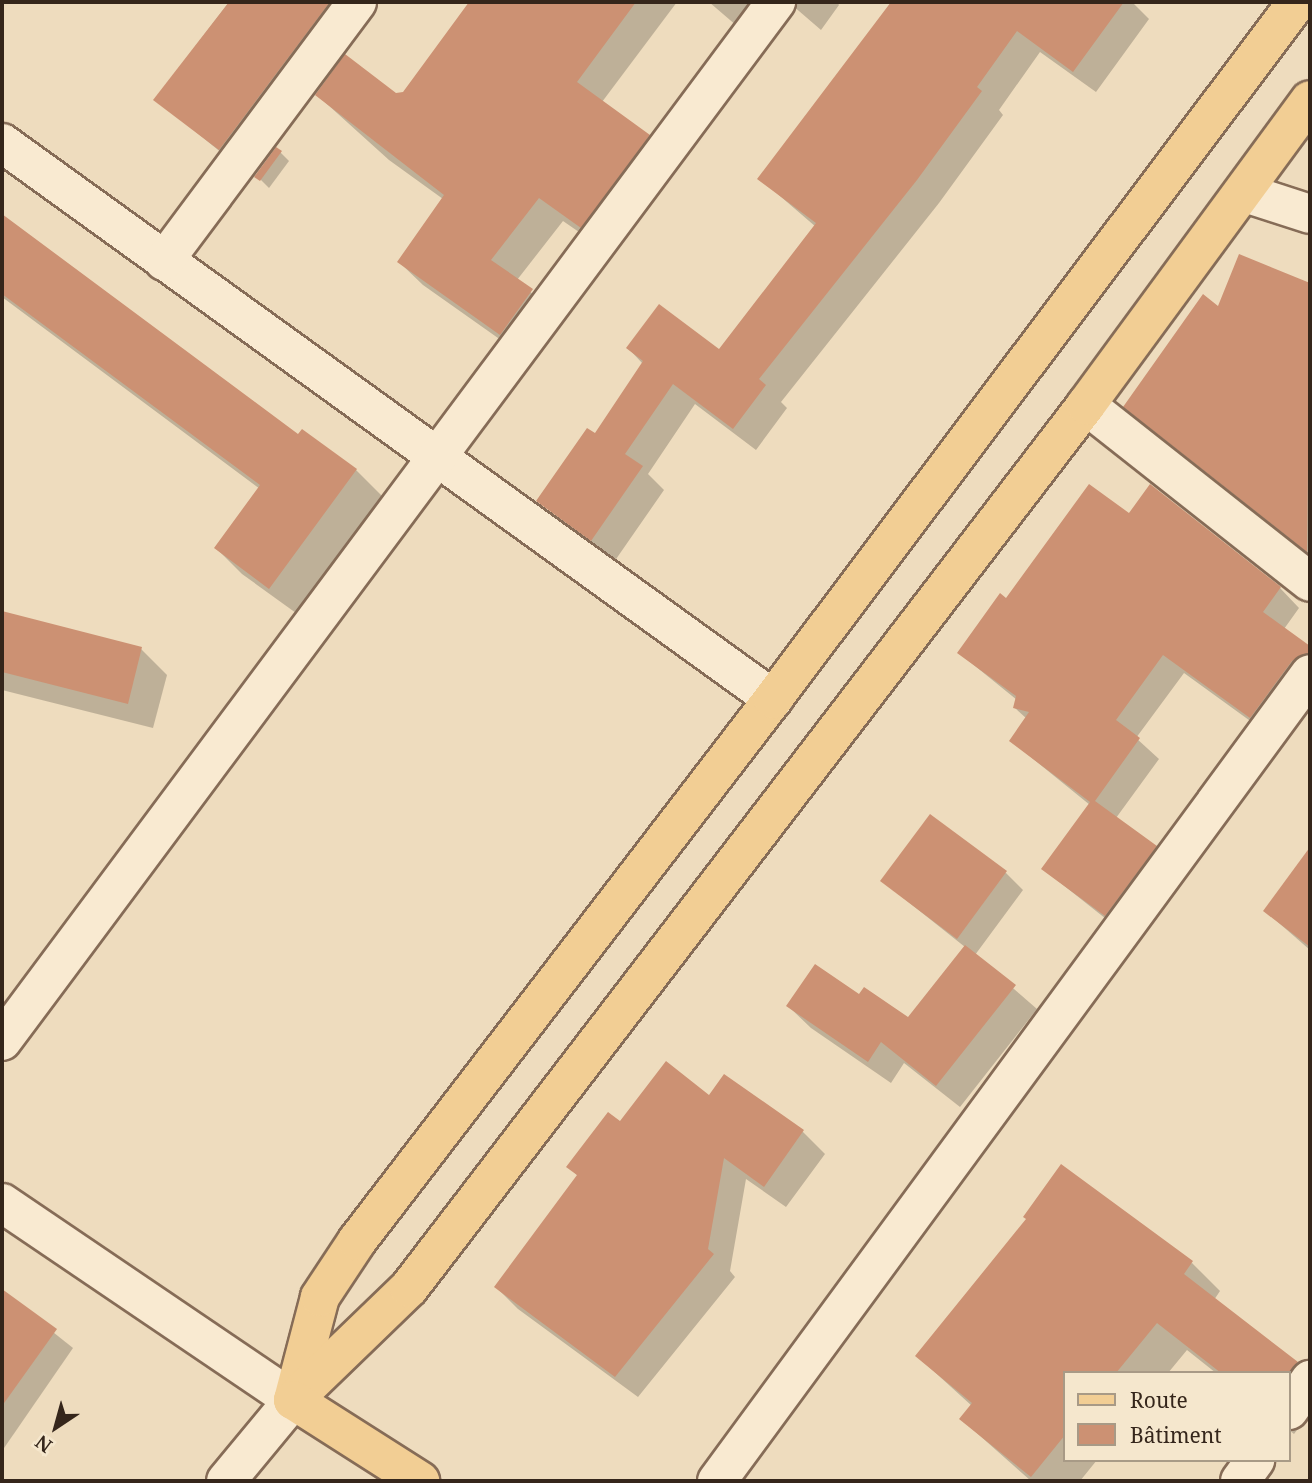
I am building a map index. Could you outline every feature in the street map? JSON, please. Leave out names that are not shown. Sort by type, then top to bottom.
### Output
[{"type":"main road","points":[[293,1400],[320,1297],[357,1241],[773,699],[1297,2]]},
{"type":"main road","points":[[293,1400],[409,1288],[1086,405],[1245,193],[1310,100]]},
{"type":"main road","points":[[293,1400],[421,1481]]},
{"type":"street","points":[[164,261],[357,2]]},
{"type":"street","points":[[2,1041],[776,2]]},
{"type":"street","points":[[2,143],[773,699]]},
{"type":"street","points":[[1245,193],[1310,214]]},
{"type":"street","points":[[1086,405],[1310,582]]},
{"type":"street","points":[[717,1481],[1310,674]]},
{"type":"street","points":[[2,1203],[293,1400],[226,1481]]},
{"type":"street","points":[[1291,1407],[1310,1380]]},
{"type":"street","points":[[1240,1481],[1254,1462]]},
{"type":"building","points":[[229,2],[330,2],[219,150],[153,100]]},
{"type":"building","points":[[469,2],[636,2],[577,82],[650,135],[581,228],[539,198],[491,260],[533,289],[500,335],[397,262],[444,195],[315,95],[345,54],[396,93],[403,92]]},
{"type":"building","points":[[891,2],[1124,2],[1073,72],[1017,31],[977,87],[982,91],[917,180],[759,379],[766,385],[733,429],[673,384],[625,454],[643,466],[591,541],[536,501],[587,428],[595,433],[643,361],[626,348],[659,304],[719,349],[816,223],[757,179]]},
{"type":"building","points":[[276,147],[282,151],[260,181],[254,177]]},
{"type":"building","points":[[2,214],[298,434],[302,429],[357,469],[269,589],[214,548],[260,485],[2,294]]},
{"type":"building","points":[[1239,254],[1310,283],[1307,552],[1123,407],[1203,294],[1218,306]]},
{"type":"building","points":[[1089,484],[1129,513],[1150,484],[1281,587],[1263,612],[1310,646],[1310,652],[1292,661],[1250,718],[1163,655],[1116,720],[1140,738],[1095,801],[1157,846],[1105,916],[1041,869],[1090,802],[1009,741],[1029,712],[1013,708],[1016,696],[957,653],[1000,593],[1006,598]]},
{"type":"building","points":[[2,611],[142,647],[128,704],[2,672]]},
{"type":"building","points":[[930,814],[1007,871],[957,939],[880,881]]},
{"type":"building","points":[[1310,847],[1310,947],[1263,911]]},
{"type":"building","points":[[965,945],[1016,985],[936,1086],[881,1042],[868,1062],[786,1006],[815,964],[859,994],[864,987],[908,1017]]},
{"type":"building","points":[[666,1061],[709,1095],[724,1074],[804,1130],[764,1187],[724,1158],[708,1249],[714,1254],[615,1377],[494,1287],[577,1175],[566,1167],[608,1112],[620,1121]]},
{"type":"building","points":[[1061,1164],[1193,1261],[1184,1274],[1298,1362],[1290,1371],[1218,1371],[1157,1323],[1118,1371],[1064,1371],[1064,1436],[1031,1477],[959,1419],[972,1403],[915,1356],[1026,1219],[1023,1217]]},
{"type":"building","points":[[2,1289],[57,1329],[2,1406]]}]
